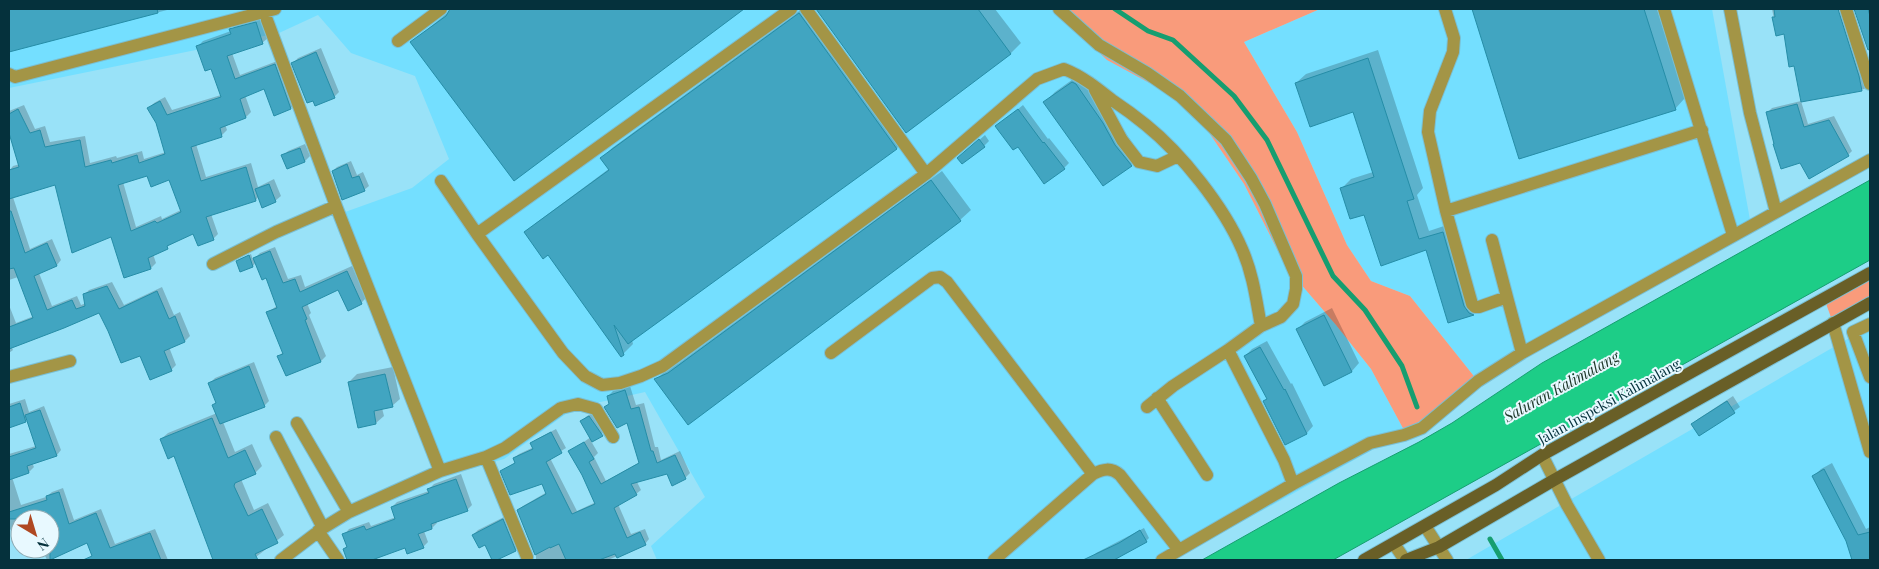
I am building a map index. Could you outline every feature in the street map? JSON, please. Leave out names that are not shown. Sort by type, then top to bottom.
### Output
[{"type":"main road","name":"Jalan Inspeksi Kalimalang","points":[[1364,560],[1496,485],[1542,455],[1870,273]]},
{"type":"main road","points":[[1406,560],[1439,547],[1508,509],[1554,480],[1870,303]]},
{"type":"street","points":[[9,74],[15,77],[274,9]]},
{"type":"street","points":[[398,41],[441,9]]},
{"type":"street","points":[[477,234],[791,9]]},
{"type":"street","points":[[806,9],[926,174]]},
{"type":"street","points":[[1059,9],[1099,45],[1147,73],[1180,96],[1226,140],[1252,178],[1278,232],[1296,276],[1293,304],[1281,317],[1261,326],[1152,402],[1207,475]]},
{"type":"street","points":[[1445,9],[1454,38],[1453,52],[1432,105],[1428,132],[1446,211],[1472,304],[1475,307],[1479,307],[1507,297]]},
{"type":"street","points":[[1664,9],[1733,235]]},
{"type":"street","points":[[1730,9],[1750,113],[1776,212]]},
{"type":"street","points":[[1846,9],[1870,84]]},
{"type":"street","points":[[267,20],[336,206],[440,471]]},
{"type":"street","points":[[441,181],[563,353],[584,376],[602,385],[620,383],[663,366],[926,174],[1037,80],[1064,69],[1078,75],[1147,126],[1178,156],[1224,215],[1241,247],[1252,277],[1261,326]]},
{"type":"street","points":[[1092,85],[1122,140],[1139,162],[1156,166],[1178,156]]},
{"type":"street","points":[[1446,211],[1702,130]]},
{"type":"street","points":[[1162,560],[1293,484],[1370,443],[1404,435],[1422,428],[1478,381],[1522,353],[1870,160]]},
{"type":"street","points":[[213,264],[276,232],[336,206]]},
{"type":"street","points":[[1492,240],[1522,353]]},
{"type":"street","points":[[831,353],[932,278],[940,277],[947,282],[1094,474]]},
{"type":"street","points":[[1833,323],[1870,452]]},
{"type":"street","points":[[1870,324],[1853,332],[1870,377]]},
{"type":"street","points":[[1228,350],[1284,460],[1293,484]]},
{"type":"street","points":[[9,377],[70,361]]},
{"type":"street","points":[[281,560],[349,512],[440,471],[486,457],[505,448],[561,408],[578,404],[596,409],[613,437]]},
{"type":"street","points":[[297,423],[349,512]]},
{"type":"street","points":[[276,437],[321,530],[338,560]]},
{"type":"street","points":[[1542,455],[1599,560]]},
{"type":"street","points":[[486,457],[527,557]]},
{"type":"street","points":[[994,560],[1094,474],[1109,469],[1116,470],[1120,474],[1179,550]]},
{"type":"street","points":[[1425,526],[1447,560]]},
{"type":"street","points":[[1394,544],[1406,560]]},
{"type":"shaded area","points":[[9,9],[1054,9],[1190,105],[1244,184],[1286,267],[1371,369],[1405,432],[1172,560],[657,560],[651,546],[705,497],[645,392],[574,408],[504,459],[447,475],[334,216],[412,188],[449,159],[415,76],[351,53],[318,15],[279,33],[9,88]]},
{"type":"shaded area","points":[[1054,9],[1320,9],[1244,42],[1297,132],[1347,245],[1371,281],[1410,296],[1477,380],[1405,432],[1371,369],[1286,267],[1244,184],[1190,105],[1107,60]]},
{"type":"shaded area","points":[[1320,9],[1712,9],[1752,231],[1477,380],[1410,296],[1371,281],[1347,245],[1297,132],[1244,42]]},
{"type":"shaded area","points":[[1870,273],[1870,303],[1833,323],[1824,298]]},
{"type":"shaded area","points":[[1870,326],[1870,560],[1466,560]]},
{"type":"water","name":"Saluran Kalimalang","points":[[1870,180],[1870,260],[1333,560],[1202,560],[1339,483],[1419,442],[1452,423],[1542,363]]},
{"type":"building","points":[[9,9],[157,9],[158,13],[9,52]]},
{"type":"building","points":[[450,9],[744,9],[514,181],[410,42],[446,16]]},
{"type":"building","points":[[816,9],[978,9],[1011,54],[906,133]]},
{"type":"building","points":[[1472,9],[1644,9],[1676,110],[1519,159]]},
{"type":"building","points":[[1774,9],[1838,9],[1862,91],[1801,102],[1794,66],[1789,67],[1784,34],[1776,36],[1772,17],[1775,17]]},
{"type":"building","points":[[1854,9],[1868,9],[1870,16],[1870,49],[1868,50]]},
{"type":"building","points":[[799,13],[897,149],[628,344],[614,325],[624,355],[621,357],[548,255],[543,259],[524,232],[609,170],[600,158]]},
{"type":"building","points":[[256,22],[263,44],[227,56],[235,79],[275,64],[291,109],[274,116],[264,89],[240,99],[246,118],[220,128],[222,137],[191,147],[201,181],[246,167],[256,201],[206,217],[214,240],[198,246],[193,234],[167,246],[168,249],[148,258],[151,269],[124,278],[111,237],[72,253],[55,185],[9,199],[9,170],[19,167],[9,133],[9,114],[18,109],[30,133],[40,130],[45,147],[80,140],[85,167],[111,160],[112,163],[137,155],[139,163],[165,154],[156,123],[147,108],[160,101],[167,115],[221,97],[211,69],[205,71],[196,46],[231,34],[229,29]],"holes":[[[147,176],[151,187],[169,180],[181,212],[157,223],[155,221],[131,231],[118,185]]]},
{"type":"building","points":[[316,52],[335,98],[315,106],[313,101],[307,103],[291,63]]},
{"type":"building","points":[[1368,58],[1414,199],[1407,201],[1419,239],[1443,232],[1464,306],[1469,313],[1474,315],[1448,323],[1426,250],[1381,266],[1364,215],[1350,219],[1340,188],[1374,177],[1353,112],[1310,127],[1295,83]]},
{"type":"building","points":[[1072,82],[1076,84],[1103,123],[1115,145],[1132,166],[1103,186],[1043,102]]},
{"type":"building","points":[[1797,104],[1804,127],[1829,120],[1849,156],[1809,179],[1800,163],[1781,169],[1766,112]]},
{"type":"building","points":[[1018,109],[1065,169],[1044,184],[1018,147],[1013,150],[995,126]]},
{"type":"building","points":[[979,139],[985,147],[962,164],[957,158]]},
{"type":"building","points":[[300,148],[305,162],[287,169],[281,155]]},
{"type":"building","points":[[347,164],[352,178],[359,176],[365,191],[342,200],[332,171]]},
{"type":"building","points":[[931,180],[961,221],[688,425],[654,379],[668,373]]},
{"type":"building","points":[[269,184],[276,202],[262,208],[255,189]]},
{"type":"building","points":[[9,211],[11,211],[25,253],[47,243],[57,266],[34,276],[47,310],[72,300],[76,309],[85,306],[83,294],[107,286],[119,309],[157,291],[169,319],[175,316],[185,342],[164,351],[172,371],[150,380],[140,356],[121,363],[99,313],[9,349],[9,327],[33,318],[14,268],[9,269]]},
{"type":"building","points":[[270,251],[283,283],[295,279],[300,292],[347,271],[362,304],[348,311],[338,290],[302,307],[321,362],[286,376],[277,356],[283,354],[266,312],[277,308],[266,278],[262,280],[253,258]]},
{"type":"building","points":[[249,255],[253,267],[240,272],[236,261]]},
{"type":"building","points":[[1324,315],[1352,372],[1324,386],[1296,329]]},
{"type":"building","points":[[1260,347],[1285,389],[1307,434],[1285,445],[1263,401],[1267,399],[1244,356]]},
{"type":"building","points":[[249,366],[265,407],[220,424],[212,405],[216,403],[208,383]]},
{"type":"building","points":[[385,374],[393,407],[374,411],[376,424],[358,428],[348,382]]},
{"type":"building","points":[[625,390],[631,409],[639,407],[651,451],[653,451],[657,463],[675,455],[686,479],[672,486],[667,474],[631,484],[637,495],[614,508],[627,538],[640,532],[646,545],[617,558],[615,554],[599,560],[566,560],[559,544],[535,555],[517,510],[546,494],[542,484],[510,495],[500,471],[515,463],[513,458],[533,449],[530,443],[551,432],[562,453],[546,462],[572,514],[595,504],[582,475],[568,451],[584,442],[594,459],[589,462],[601,484],[639,463],[627,423],[617,428],[604,407],[609,404],[607,396]]},
{"type":"building","points":[[1727,401],[1735,413],[1699,436],[1691,424]]},
{"type":"building","points":[[20,403],[26,422],[9,428],[9,407]]},
{"type":"building","points":[[40,410],[57,456],[27,466],[29,473],[9,480],[9,457],[36,448],[25,415]]},
{"type":"building","points":[[589,416],[603,436],[592,442],[580,421]]},
{"type":"building","points":[[212,418],[228,458],[245,450],[256,474],[235,483],[234,486],[248,516],[262,509],[278,543],[255,554],[258,560],[213,560],[174,456],[168,459],[160,439]]},
{"type":"building","points":[[1824,469],[1858,535],[1870,532],[1870,560],[1852,560],[1846,541],[1812,476]]},
{"type":"building","points":[[456,479],[468,511],[431,524],[432,529],[418,534],[424,548],[407,554],[405,548],[372,560],[347,560],[343,549],[347,547],[342,534],[364,526],[366,530],[395,519],[391,507],[429,493],[427,489]]},
{"type":"building","points":[[59,492],[69,524],[96,513],[110,548],[150,533],[161,560],[83,560],[92,556],[87,543],[60,555],[60,509],[18,509],[47,500],[46,496]]},
{"type":"building","points":[[503,519],[516,551],[497,560],[492,560],[485,545],[479,548],[472,535]]},
{"type":"building","points":[[1140,530],[1147,542],[1114,560],[1083,560],[1119,543]]},
{"type":"waterway","points":[[1115,9],[1148,31],[1173,40],[1234,96],[1267,140],[1333,276],[1365,310],[1402,366],[1417,407]]},
{"type":"waterway","points":[[1490,539],[1502,560]]}]
